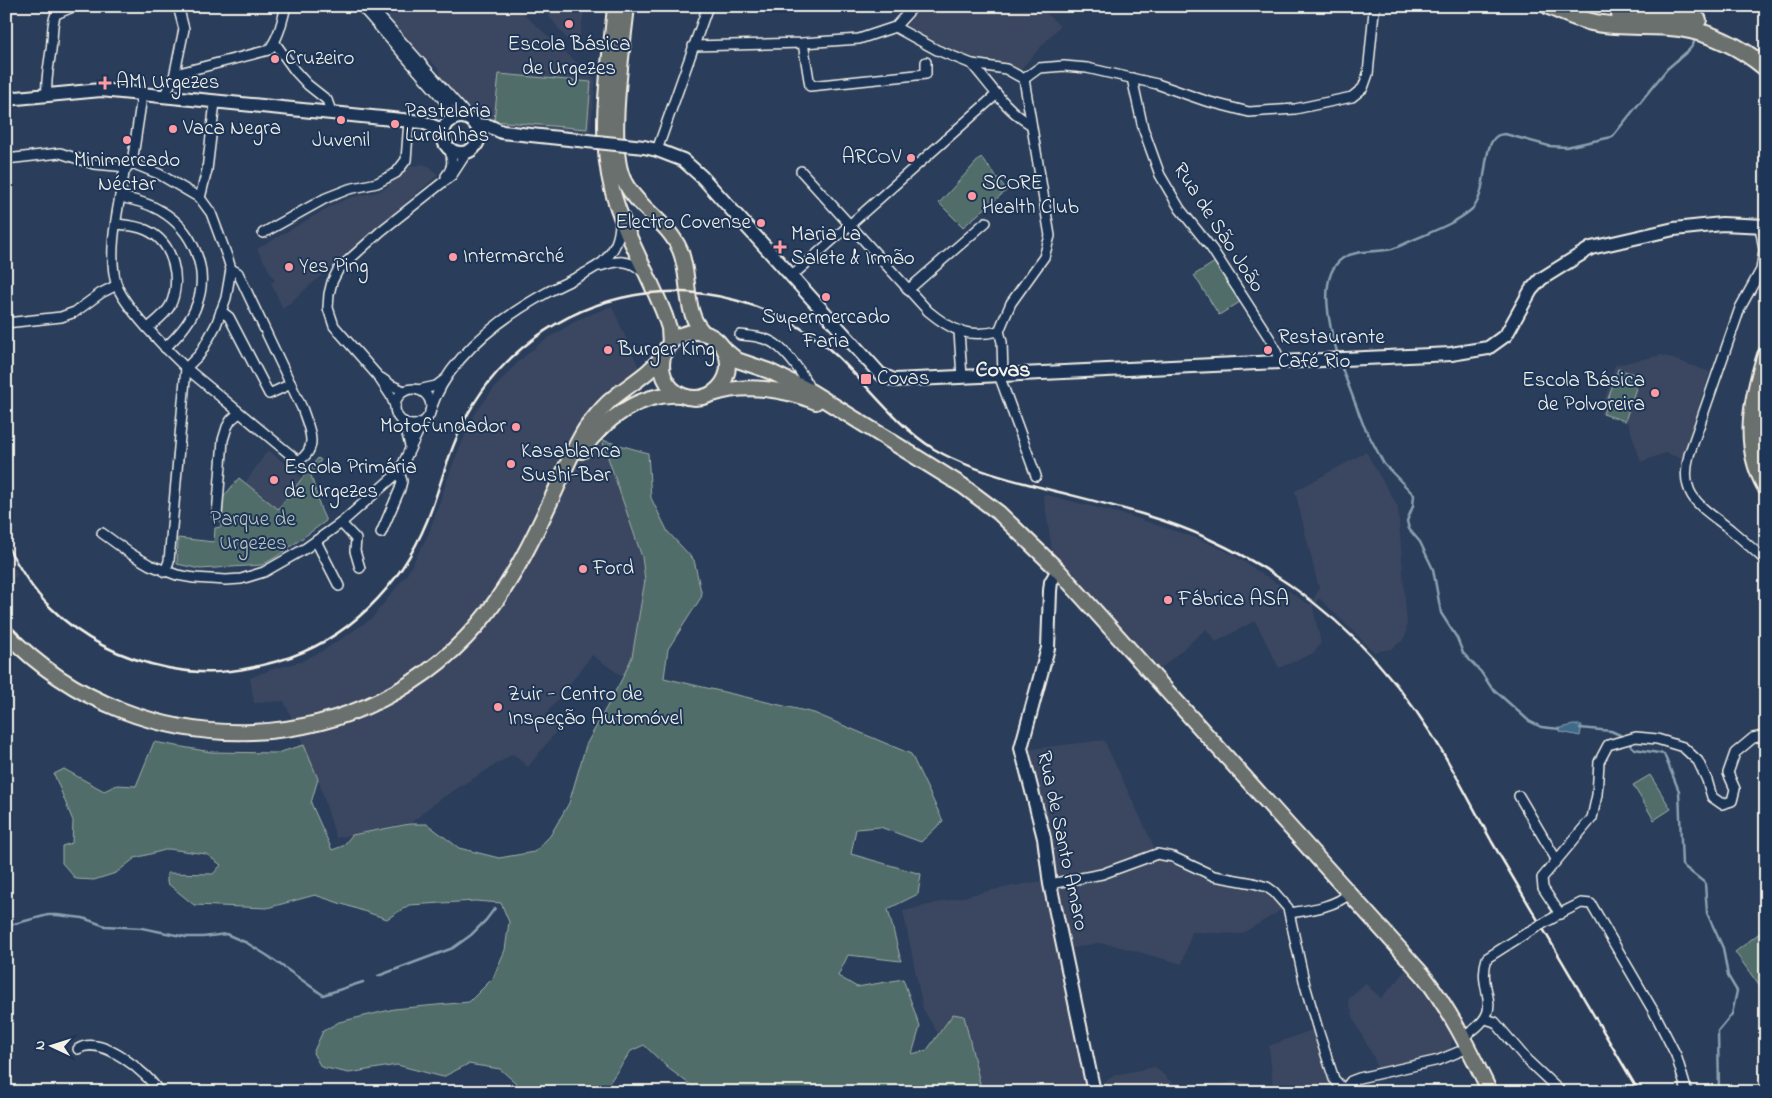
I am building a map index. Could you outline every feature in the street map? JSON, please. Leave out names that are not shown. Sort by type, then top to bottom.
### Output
[{"type":"highway","points":[[1549,6],[1595,23],[1678,28],[1712,36],[1742,51],[1766,68]]},
{"type":"highway","points":[[1576,6],[1607,14],[1677,16],[1710,24],[1741,37],[1766,55]]},
{"type":"highway","points":[[1766,355],[1758,421],[1759,439],[1766,467]]},
{"type":"highway","points":[[1763,376],[1751,415],[1750,433],[1756,464],[1766,487]]},
{"type":"highway","points":[[1763,376],[1753,382],[1749,394],[1746,442],[1748,461],[1754,478],[1766,500]]},
{"type":"main road","points":[[615,6],[605,130],[609,172],[618,207],[669,328],[667,348],[662,363],[663,373],[667,382],[673,390],[691,398],[700,398],[728,389],[773,390],[810,400],[853,417]]},
{"type":"main road","points":[[626,6],[616,127],[620,168],[625,183],[631,192],[662,223],[680,250],[686,272],[690,310],[696,326],[720,342],[725,350],[728,370],[721,385],[710,395]]},
{"type":"main road","points":[[6,99],[101,90],[332,114],[439,122],[448,126]]},
{"type":"main road","points":[[448,126],[462,118],[474,124],[489,126],[502,132],[644,147],[682,160],[702,177],[880,374],[894,380],[1451,354],[1488,348],[1506,336],[1531,290],[1541,279],[1591,248],[1674,229],[1722,224],[1763,226]]},
{"type":"main road","points":[[448,126],[446,144],[455,152],[467,152],[476,145],[478,140],[478,130],[474,124]]},
{"type":"main road","points":[[478,140],[502,132]]},
{"type":"main road","points":[[6,633],[48,671],[97,700],[133,716],[168,725],[230,733],[273,731],[316,723],[350,713],[406,687],[439,664],[464,640],[489,611],[507,584],[552,498],[575,448],[594,418],[611,399],[656,366],[667,348],[685,333],[703,332]]},
{"type":"main road","points":[[725,350],[737,360],[769,371],[810,391],[979,498],[999,513],[1058,570],[1423,975],[1441,998],[1466,1042],[1490,1092]]},
{"type":"main road","points":[[552,498],[590,440],[611,419],[638,403],[662,396],[681,395]]},
{"type":"main road","name":"Rua de Santo Amaro","points":[[1058,570],[1051,582],[1050,631],[1043,672],[1021,748],[1044,838],[1050,884],[1094,1092]]},
{"type":"street","points":[[47,95],[46,82],[53,19],[56,14],[76,6]]},
{"type":"street","points":[[164,96],[174,77],[184,29],[178,6]]},
{"type":"street","points":[[174,77],[183,72],[269,50],[275,43],[286,6]]},
{"type":"street","points":[[361,6],[448,105],[448,126]]},
{"type":"street","points":[[370,6],[474,124]]},
{"type":"street","points":[[657,150],[708,6]]},
{"type":"street","points":[[693,46],[803,43],[860,39],[895,27],[914,6]]},
{"type":"street","points":[[1024,80],[1039,68],[1064,66],[1087,68],[1157,84],[1206,101],[1249,112],[1295,110],[1352,98],[1363,88],[1368,74],[1376,6]]},
{"type":"street","points":[[895,27],[937,50],[972,64],[1006,68],[1024,80],[1050,236],[1044,257],[1011,303],[999,331],[1002,342],[1001,375],[1036,476]]},
{"type":"street","points":[[275,43],[295,71],[308,85],[327,100],[332,114]]},
{"type":"street","points":[[803,43],[810,86],[926,74],[926,62]]},
{"type":"street","points":[[972,64],[1018,117],[1030,124]]},
{"type":"street","name":"Rua de São João","points":[[1132,78],[1143,128],[1160,175],[1180,209],[1212,249],[1270,339],[1281,362]]},
{"type":"street","points":[[140,94],[141,103],[129,165],[120,197],[116,224],[113,267],[117,285],[128,303],[165,348],[186,368],[298,462],[308,456],[312,444],[309,428],[291,384],[238,273],[231,269]]},
{"type":"street","points":[[792,276],[997,94]]},
{"type":"street","points":[[200,198],[206,170],[215,102]]},
{"type":"street","points":[[263,233],[326,198],[377,182],[396,173],[406,160],[409,121]]},
{"type":"street","points":[[436,188],[452,167],[450,149]]},
{"type":"street","points":[[444,380],[425,420],[414,425],[404,422],[397,416],[391,396],[377,375],[342,336],[330,318],[328,294],[338,270],[452,176],[467,152]]},
{"type":"street","points":[[6,159],[60,153],[94,164],[129,165],[166,178],[200,198],[211,213],[222,240],[231,269],[226,298],[216,325],[200,354],[186,368],[169,560],[165,572]]},
{"type":"street","points":[[801,171],[908,290],[939,320],[959,332],[985,334],[999,331]]},
{"type":"street","points":[[120,197],[151,206],[176,222],[191,240],[200,267],[201,275],[197,304],[187,324],[165,348]]},
{"type":"street","points":[[395,406],[404,391],[436,386],[444,380],[473,347],[502,321],[546,293],[597,266],[612,254],[618,242],[620,231],[618,207]]},
{"type":"street","points":[[908,290],[986,222]]},
{"type":"street","points":[[116,224],[143,228],[152,233],[166,248],[175,270],[175,286],[170,307],[148,328]]},
{"type":"street","points":[[1763,226],[1764,250],[1761,270],[1740,308],[1689,455],[1685,477],[1697,503],[1733,531],[1766,561]]},
{"type":"street","points":[[597,266],[620,261],[628,262],[634,264],[648,277]]},
{"type":"street","points":[[6,323],[61,317],[75,312],[101,293],[117,285]]},
{"type":"street","points":[[221,311],[229,317],[269,394],[291,384]]},
{"type":"street","points":[[959,332],[962,377]]},
{"type":"street","points":[[740,335],[754,336],[774,343],[807,380],[810,391]]},
{"type":"street","points":[[377,375],[404,391]]},
{"type":"street","points":[[418,390],[429,399],[430,411]]},
{"type":"street","points":[[217,515],[223,440],[226,427],[233,417],[239,413]]},
{"type":"street","points":[[404,422],[410,446]]},
{"type":"street","points":[[102,533],[131,554],[165,572],[194,578],[241,579],[264,572],[316,541],[341,523],[399,472],[419,430],[420,423]]},
{"type":"street","points":[[381,533],[400,489],[402,481],[399,472]]},
{"type":"street","points":[[341,523],[356,539],[355,551],[360,568]]},
{"type":"street","points":[[316,541],[339,586]]},
{"type":"street","points":[[1557,915],[1541,881],[1543,875],[1592,818],[1597,795],[1598,762],[1608,745],[1636,737],[1657,738],[1683,747],[1698,761],[1712,796],[1722,804],[1732,801],[1735,789],[1728,773],[1735,754],[1753,738],[1766,735]]},
{"type":"street","points":[[1519,796],[1556,859]]},
{"type":"street","points":[[1050,884],[1102,874],[1151,855],[1164,855],[1184,861],[1214,876],[1267,887],[1283,900],[1290,913],[1305,985],[1319,1033],[1334,1079],[1343,1090],[1351,1081],[1359,1078],[1439,1060],[1466,1042],[1486,1019],[1489,1008],[1485,965],[1487,958],[1557,915],[1581,903],[1591,904],[1654,1012],[1676,1055],[1687,1092]]},
{"type":"street","points":[[1290,913],[1314,909],[1339,900],[1350,893]]},
{"type":"street","points":[[1486,1019],[1495,1022],[1527,1060],[1561,1092]]},
{"type":"street","points":[[78,1049],[83,1046],[100,1047],[115,1053],[136,1068],[154,1084],[159,1092]]},
{"type":"shaded area","points":[[378,6],[515,6],[596,80],[590,134],[494,124],[469,108],[440,75],[440,71],[430,60],[426,60]]},
{"type":"shaded area","name":"Escola Básica de Urgezes","points":[[541,6],[585,6],[579,42],[573,47]]},
{"type":"shaded area","points":[[921,6],[1048,6],[1045,12],[1060,26],[1020,70],[964,57],[906,26]]},
{"type":"shaded area","points":[[423,164],[431,167],[438,175],[283,309],[271,283],[275,281],[257,249],[331,206],[349,198],[377,192],[389,186],[388,183],[399,177],[408,167]]},
{"type":"shaded area","points":[[612,306],[640,370],[586,422],[602,440],[642,558],[645,580],[632,657],[623,677],[592,655],[545,716],[559,728],[528,767],[513,754],[437,801],[412,822],[336,838],[318,779],[284,701],[254,703],[250,678],[272,669],[300,662],[324,650],[371,619],[407,574],[428,535],[453,463],[474,415],[494,388],[519,361],[539,344],[579,319]]},
{"type":"shaded area","name":"Escola Básica de Polvoreira","points":[[1662,355],[1710,372],[1682,459],[1666,453],[1641,462],[1628,423],[1600,414],[1615,365]]},
{"type":"shaded area","name":"Escola Primária de Urgezes","points":[[268,450],[303,478],[278,509],[245,483]]},
{"type":"shaded area","points":[[1366,452],[1398,507],[1407,624],[1406,634],[1402,641],[1391,649],[1374,652],[1319,598],[1313,607],[1321,643],[1314,653],[1279,668],[1255,621],[1216,642],[1206,629],[1158,671],[1053,556],[1043,494],[1130,516],[1199,539],[1232,554],[1310,605],[1319,589],[1295,491]]},
{"type":"shaded area","points":[[6,553],[18,575],[6,584]]},
{"type":"shaded area","points":[[1582,725],[1580,736],[1561,732],[1557,729]]},
{"type":"shaded area","points":[[1104,740],[1159,857],[1213,882],[1261,891],[1285,908],[1241,934],[1192,932],[1182,964],[1113,945],[1097,943],[1069,949],[1092,1092],[982,1092],[964,1016],[953,1015],[938,1034],[923,1009],[903,911],[988,891],[1056,878],[1030,749]]},
{"type":"shaded area","points":[[1409,967],[1437,1003],[1454,1034],[1448,1055],[1377,1073],[1374,1058],[1355,1022],[1348,1000],[1365,983],[1381,998]]},
{"type":"shaded area","points":[[1314,1029],[1339,1092],[1209,1092],[1236,1080],[1273,1088],[1269,1046]]},
{"type":"shaded area","points":[[1155,1067],[1175,1085],[1197,1092],[1103,1092],[1104,1082],[1115,1075]]},
{"type":"green space","points":[[499,74],[591,82],[587,129],[494,121]]},
{"type":"green space","name":"SCORE Health Club","points":[[981,157],[1007,190],[963,227],[939,203]]},
{"type":"green space","points":[[1215,262],[1240,302],[1219,315],[1194,275]]},
{"type":"green space","points":[[1618,369],[1640,376],[1625,421],[1603,414]]},
{"type":"green space","points":[[602,440],[648,453],[651,498],[668,532],[694,560],[702,596],[668,649],[664,678],[814,713],[911,754],[943,821],[921,842],[880,827],[856,829],[851,854],[921,874],[918,894],[888,909],[901,961],[848,955],[838,976],[857,987],[903,979],[920,1027],[912,1054],[927,1050],[953,1014],[964,1016],[982,1092],[700,1092],[668,1068],[644,1045],[631,1051],[603,1092],[526,1092],[500,1069],[468,1064],[443,1077],[397,1065],[349,1073],[321,1067],[313,1053],[323,1031],[339,1022],[394,1009],[469,1002],[493,978],[505,950],[509,922],[501,903],[475,901],[409,905],[387,919],[315,895],[267,908],[194,905],[167,883],[167,873],[213,874],[221,865],[206,854],[169,849],[135,858],[116,873],[94,880],[76,879],[62,863],[62,846],[72,843],[73,821],[54,774],[64,769],[104,791],[117,785],[136,786],[154,742],[211,752],[277,753],[304,745],[318,779],[311,803],[332,850],[343,846],[352,835],[409,824],[427,824],[459,848],[499,858],[534,852],[550,836],[569,803],[586,745],[632,657],[645,580],[642,557]]},
{"type":"green space","name":"Parque de Urgezes","points":[[318,458],[321,460],[311,475],[326,521],[262,565],[200,569],[177,564],[178,538],[214,542],[215,528],[221,527],[220,501],[239,478],[278,509]]},
{"type":"green space","points":[[1650,775],[1671,809],[1654,820],[1633,785]]},
{"type":"green space","points":[[1766,928],[1766,995],[1735,952]]},
{"type":"waterway","points":[[1702,17],[1705,6]]},
{"type":"waterway","points":[[1338,355],[1329,318],[1327,290],[1335,266],[1343,258],[1355,253],[1395,248],[1450,223],[1471,210],[1477,203],[1480,193],[1489,149],[1492,141],[1498,136],[1505,134],[1549,146],[1566,147],[1612,137],[1667,69],[1689,50],[1696,36]]},
{"type":"waterway","points":[[1340,363],[1363,424],[1384,464],[1414,495],[1413,506],[1407,521],[1409,529],[1420,542],[1433,569],[1441,613],[1457,638],[1463,653],[1481,672],[1491,687],[1529,721],[1541,727],[1560,729]]},
{"type":"waterway","points":[[1580,728],[1611,731],[1620,735]]},
{"type":"waterway","points":[[1630,745],[1635,749],[1664,754],[1679,791],[1682,865],[1705,883],[1707,913],[1723,948],[1728,976],[1737,991],[1732,1014],[1718,1031],[1719,1092]]},
{"type":"waterway","points":[[378,976],[453,948],[471,935],[495,908]]},
{"type":"waterway","points":[[6,926],[48,915],[57,915],[83,918],[105,926],[142,928],[186,937],[226,934],[247,943],[268,956],[323,995],[363,982]]},
{"type":"railway","points":[[6,544],[21,570],[44,601],[77,630],[105,647],[152,664],[197,672],[223,672],[278,661],[303,652],[327,640],[368,608],[386,589],[416,545],[435,500],[453,447],[469,412],[484,389],[502,367],[522,348],[544,331],[569,317],[594,306],[621,298],[650,293],[679,292],[737,300],[791,322],[815,338],[838,357],[907,429],[945,455],[992,474],[1143,514],[1188,530],[1243,556],[1276,576],[1335,620],[1387,674],[1432,735],[1492,842],[1639,1092]]},
{"type":"place","name":"Escola Básica de Urgezes","points":[[569,24]]},
{"type":"place","name":"Cruzeiro","points":[[275,59]]},
{"type":"place","name":"AMI Urgezes","points":[[105,83]]},
{"type":"place","name":"Juvenil","points":[[341,120]]},
{"type":"place","name":"Pastelaria Lurdinhas","points":[[395,124]]},
{"type":"place","name":"Vaca Negra","points":[[173,129]]},
{"type":"place","name":"Minimercado Néctar","points":[[127,140]]},
{"type":"place","name":"ARCOV","points":[[911,158]]},
{"type":"place","name":"SCORE Health Club","points":[[972,196]]},
{"type":"place","name":"Electro Covense","points":[[761,223]]},
{"type":"place","name":"Maria La Salete & Irmão","points":[[780,247]]},
{"type":"place","name":"Intermarché","points":[[453,257]]},
{"type":"place","name":"Yes Ping","points":[[289,267]]},
{"type":"place","name":"Supermercado Faria","points":[[826,297]]},
{"type":"place","name":"Burger King","points":[[608,350]]},
{"type":"place","name":"Restaurante Café Rio","points":[[1268,350]]},
{"type":"place","name":"Covas","points":[[866,379]]},
{"type":"place","name":"Escola Básica de Polvoreira","points":[[1655,393]]},
{"type":"place","name":"Motofundador","points":[[516,427]]},
{"type":"place","name":"Kasablanca Sushi-Bar","points":[[511,464]]},
{"type":"place","name":"Escola Primária de Urgezes","points":[[274,480]]},
{"type":"place","name":"Ford","points":[[583,569]]},
{"type":"place","name":"Fábrica ASA","points":[[1168,600]]},
{"type":"place","name":"Zuir - Centro de Inspeção Automóvel","points":[[498,707]]},
{"type":"district","name":"Covas","points":[[1003,371]]}]
